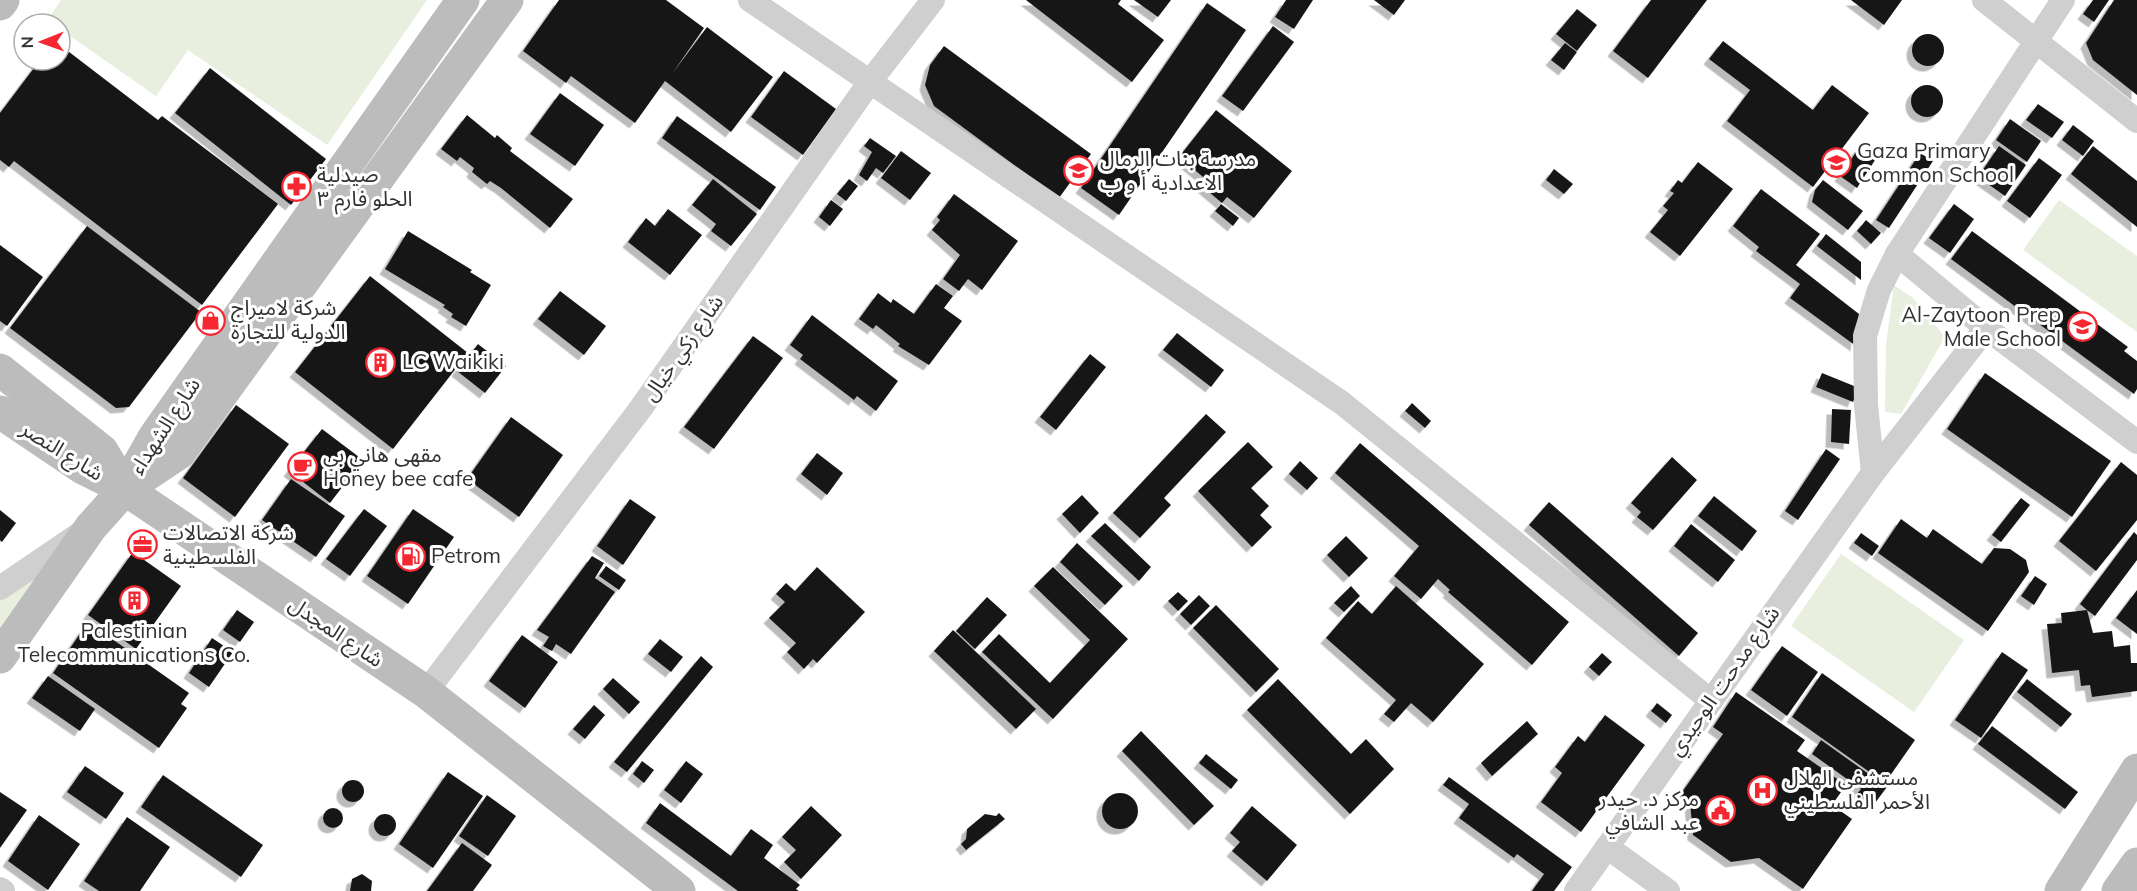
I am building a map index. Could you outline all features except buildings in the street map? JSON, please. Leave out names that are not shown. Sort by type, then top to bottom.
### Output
[{"type":"street","points":[[0,4],[3,0]]},
{"type":"street","name":"شارع الشهداء","points":[[125,489],[155,436],[463,0]]},
{"type":"street","name":"شارع الشهداء","points":[[125,489],[179,453],[507,0]]},
{"type":"street","points":[[750,0],[1342,403],[1710,700]]},
{"type":"street","name":"شارع زكي خيال","points":[[426,692],[641,408],[869,82],[933,0]]},
{"type":"street","points":[[1984,0],[2137,121]]},
{"type":"street","points":[[1873,473],[1866,405],[1865,336],[1879,290],[1897,254],[2063,0]]},
{"type":"street","points":[[1897,254],[1986,328],[2137,442]]},
{"type":"street","name":"شارع مدحت الوحيدي","points":[[1576,891],[1873,473],[1986,328]]},
{"type":"street","name":"شارع المجدل","points":[[0,370],[102,450],[125,489],[426,692],[679,891]]},
{"type":"street","name":"شارع النصر","points":[[0,412],[83,468],[125,489]]},
{"type":"street","points":[[0,657],[90,527],[125,489]]},
{"type":"street","points":[[0,588],[90,527]]},
{"type":"street","points":[[2061,891],[2137,770]]},
{"type":"street","points":[[1607,847],[1668,891]]},
{"type":"street","points":[[2118,891],[2137,864]]},
{"type":"green space","points":[[61,0],[427,0],[327,145],[188,50],[156,96],[72,37],[72,12],[53,12]]},
{"type":"green space","points":[[2059,200],[2137,256],[2137,332],[2023,250]]},
{"type":"green space","points":[[1894,285],[1913,298],[1945,337],[1901,414],[1885,412],[1886,344]]},
{"type":"green space","points":[[1841,554],[1964,640],[1914,712],[1791,626]]},
{"type":"green space","points":[[43,571],[0,645],[0,600]]},
{"type":"place","name":"Gaza Primary Common School","points":[[1836,163]]},
{"type":"place","name":"مدرسة بنات الرمال الاعدادية أ و ب","points":[[1079,171]]},
{"type":"place","name":"صيدلية الحلو فارم ٣","points":[[296,187]]},
{"type":"place","name":"شركة لاميراج الدولية للتجارة","points":[[210,320]]},
{"type":"place","name":"Al-Zaytoon Prep Male School","points":[[2082,327]]},
{"type":"place","name":"LC Waikiki","points":[[381,362]]},
{"type":"place","name":"مقهى هاني بي Honey bee cafe","points":[[302,467]]},
{"type":"place","name":"شركة الاتصالات الفلسطينية","points":[[142,545]]},
{"type":"place","name":"Petrom","points":[[410,556]]},
{"type":"place","name":"Palestinian Telecommunications Co.","points":[[134,600]]},
{"type":"place","name":"مستشفى الهلال الأحمر الفلسطيني","points":[[1763,790]]},
{"type":"place","name":"مركز د. حيدر عبد الشافي","points":[[1720,811]]}]
